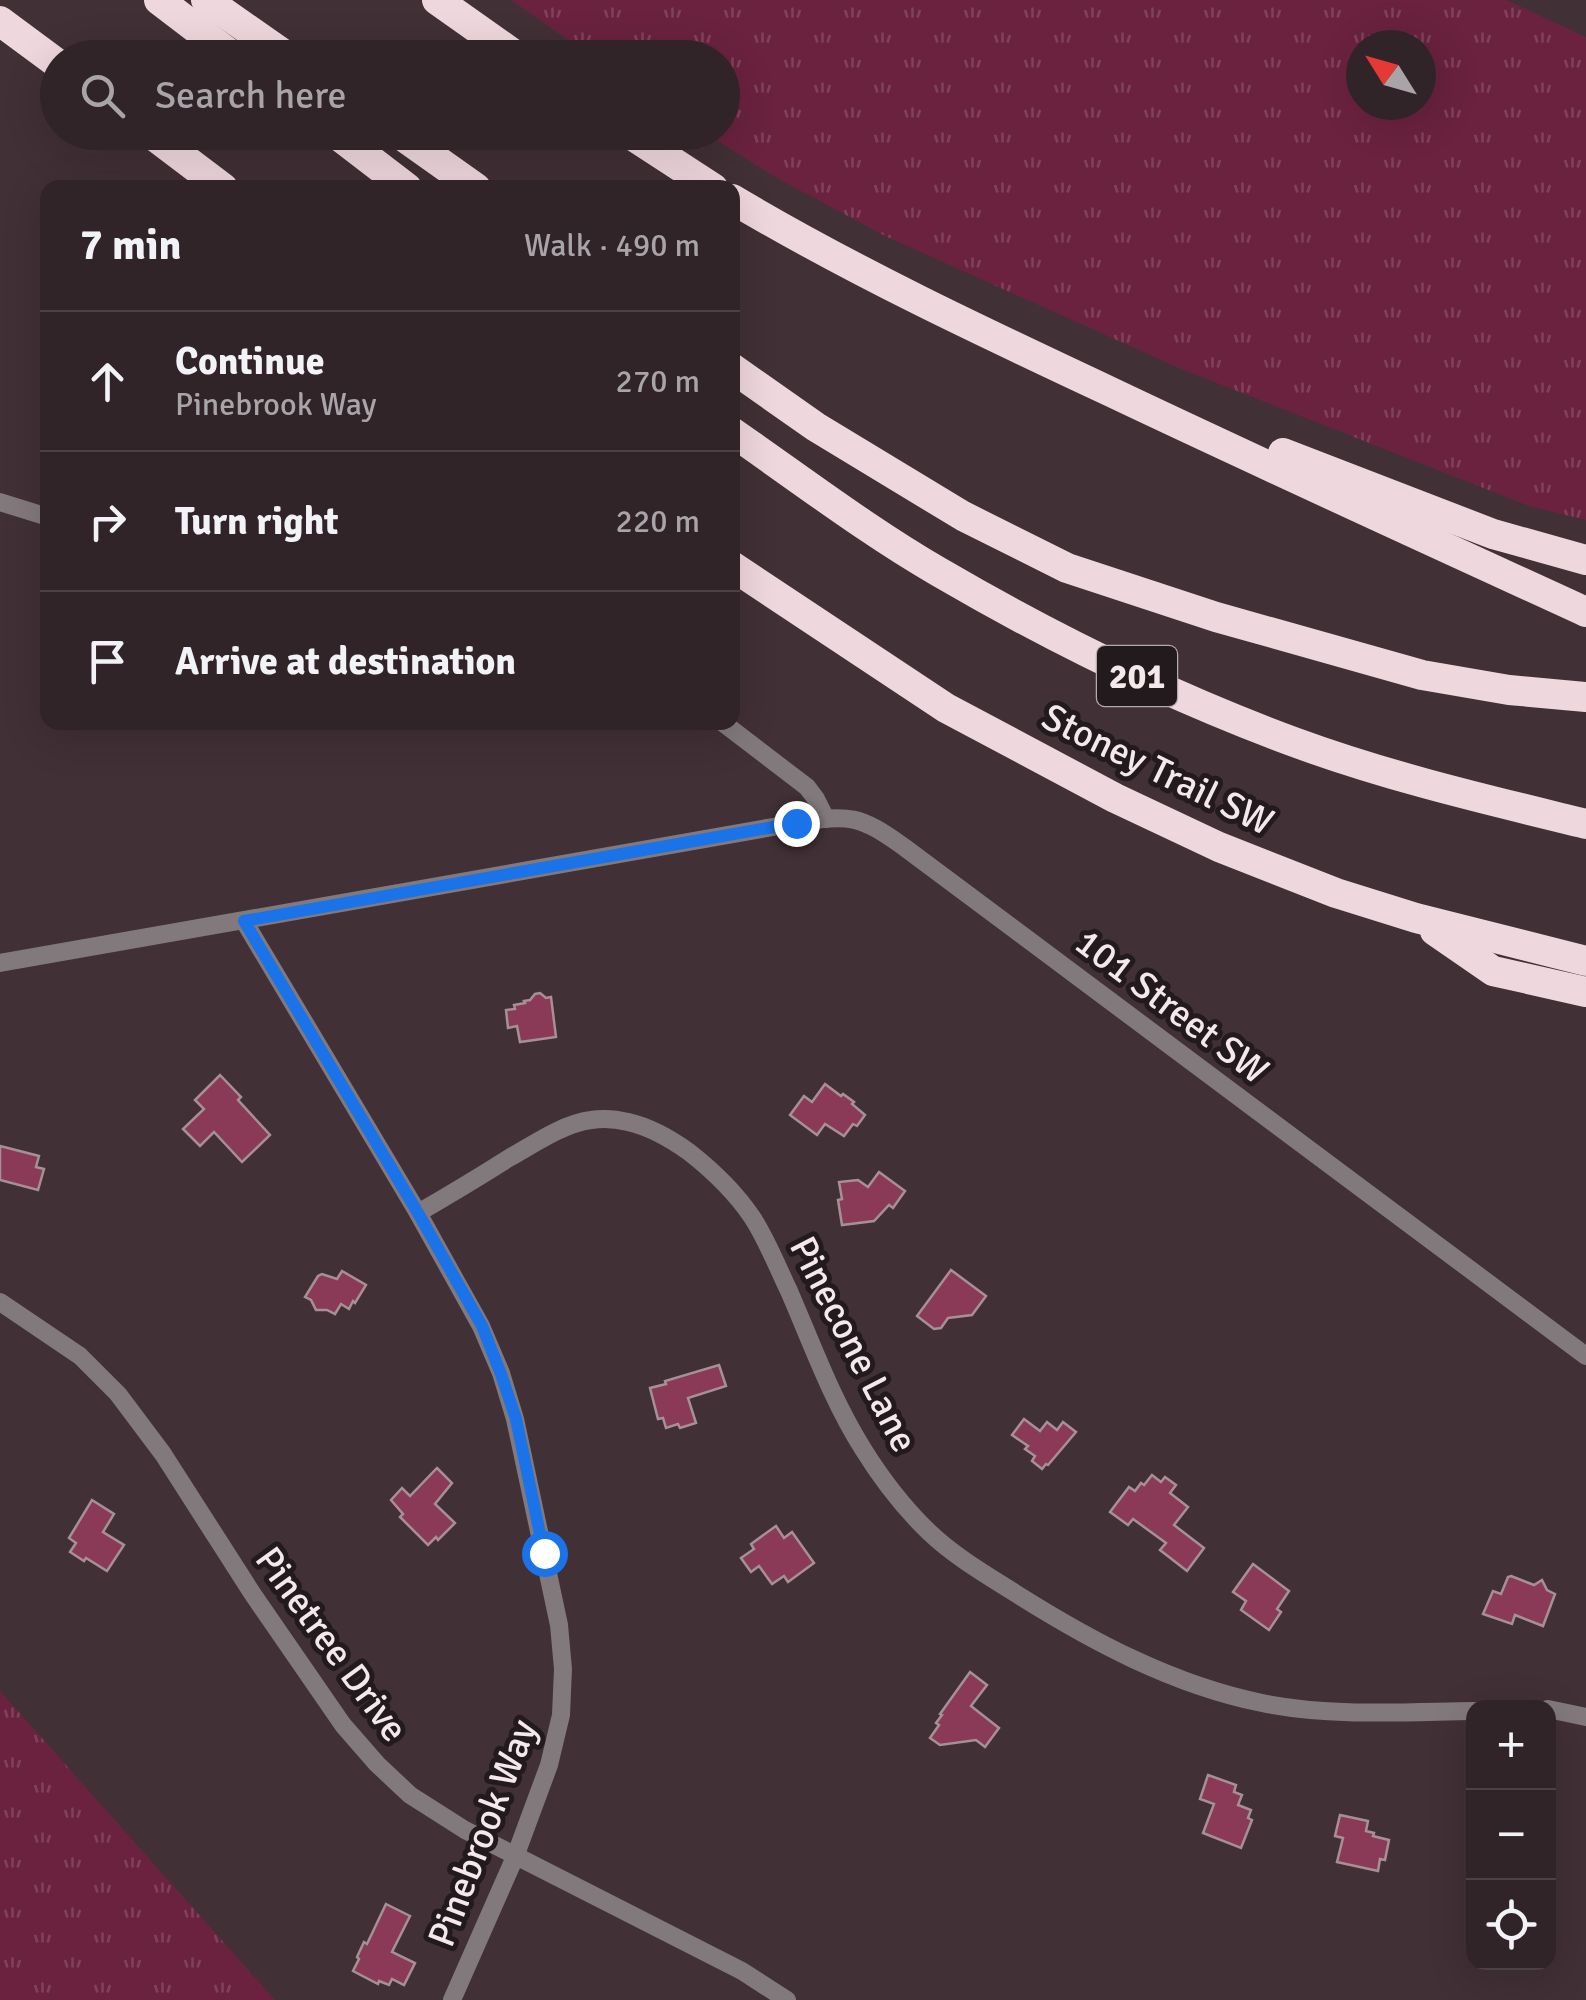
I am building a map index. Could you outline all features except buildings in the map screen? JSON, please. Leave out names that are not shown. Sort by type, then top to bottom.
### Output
[{"type":"highway","points":[[160,0],[212,40]]},
{"type":"highway","points":[[206,0],[263,40]]},
{"type":"highway","points":[[437,0],[494,40]]},
{"type":"highway","points":[[0,21],[40,51]]},
{"type":"highway","points":[[173,150],[212,180]]},
{"type":"highway","points":[[357,150],[397,180]]},
{"type":"highway","points":[[422,150],[465,180]]},
{"type":"highway","points":[[655,150],[701,180]]},
{"type":"highway","points":[[740,203],[959,321],[1586,612]]},
{"type":"highway","points":[[1044,360],[1493,534],[1586,560]]},
{"type":"highway","points":[[740,374],[816,426],[964,516],[1067,568],[1422,675],[1509,690],[1586,697]]},
{"type":"highway","name":"Stoney Trail SW","points":[[740,437],[937,571],[1067,642],[1186,698],[1296,743],[1392,774],[1586,824]]},
{"type":"highway","name":"Stoney Trail SW","points":[[740,571],[946,708],[1219,848],[1336,894],[1586,961]]},
{"type":"highway","points":[[1416,918],[1493,970],[1586,992]]},
{"type":"street","points":[[0,502],[40,514]]},
{"type":"street","points":[[732,730],[807,787],[826,818]]},
{"type":"street","name":"101 Street SW","points":[[0,963],[826,818],[855,818],[893,839],[1586,1356]]},
{"type":"street","name":"Pinebrook Way","points":[[244,921],[482,1326],[516,1419],[559,1625],[563,1669],[561,1715],[549,1766],[516,1857],[452,2000]]},
{"type":"street","name":"Pinecone Lane","points":[[418,1213],[572,1124],[607,1118],[647,1128],[698,1160],[750,1214],[770,1248],[840,1408],[864,1450],[910,1512],[941,1543],[1055,1618],[1101,1643],[1222,1692],[1308,1709],[1466,1711]]},
{"type":"street","name":"Pinetree Drive","points":[[0,1302],[80,1356],[133,1412],[324,1700],[377,1764],[410,1795],[516,1857],[742,1971],[787,2000]]},
{"type":"street","points":[[1556,1711],[1586,1717]]},
{"type":"green space","points":[[511,0],[1506,0],[1586,37],[1586,520],[1529,506],[1179,368],[885,236],[732,150],[740,150],[740,40],[569,40]]},
{"type":"green space","points":[[0,1691],[275,2000],[0,2000]]},
{"type":"route","points":[[544,1553],[516,1419],[482,1326],[244,921],[796,823]]}]
